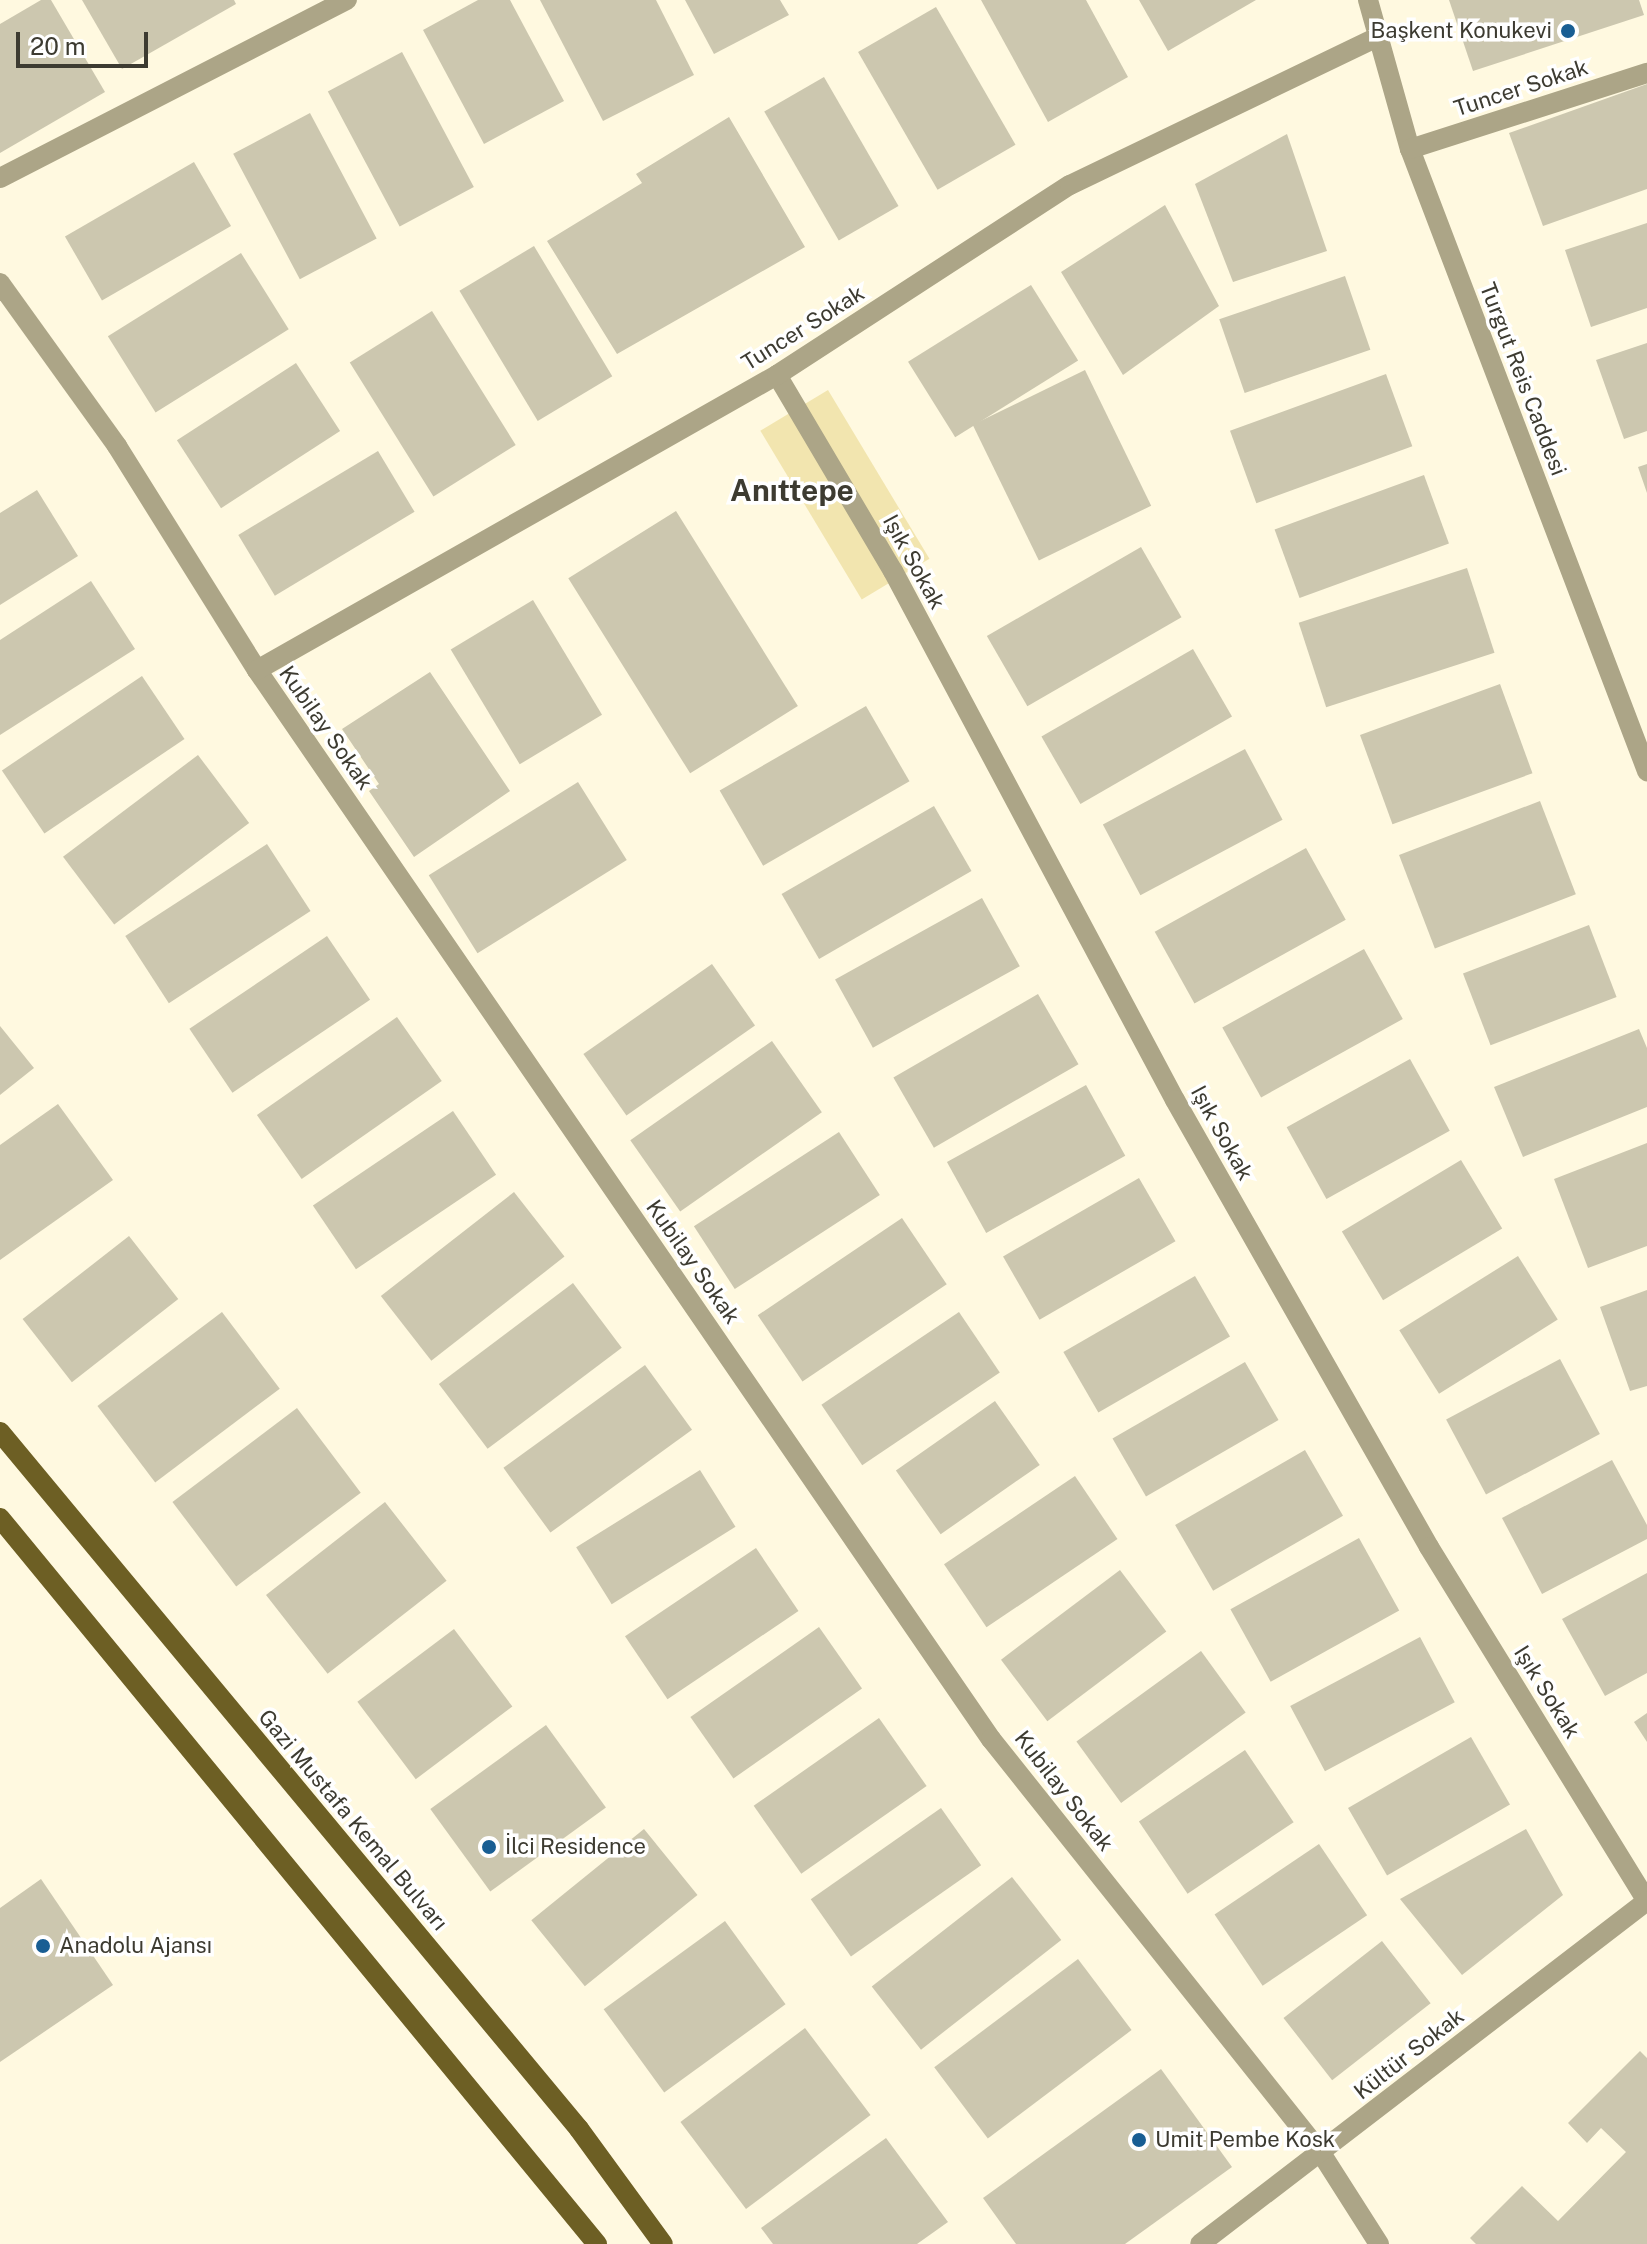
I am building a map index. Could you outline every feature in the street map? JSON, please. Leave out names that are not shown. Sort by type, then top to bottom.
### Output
[{"type":"main road","name":"Gazi Mustafa Kemal Bulvarı","points":[[0,1432],[579,2129],[663,2244]]},
{"type":"main road","points":[[0,1518],[597,2244]]},
{"type":"street","points":[[0,178],[347,0]]},
{"type":"street","name":"Turgut Reis Caddesi","points":[[1368,0],[1410,149],[1647,771]]},
{"type":"street","name":"Tuncer Sokak","points":[[257,670],[777,375],[1070,185],[1379,36]]},
{"type":"street","name":"Tuncer Sokak","points":[[1410,149],[1647,73]]},
{"type":"street","name":"Kubilay Sokak","points":[[0,283],[117,446],[257,670],[991,1739],[1321,2153],[1379,2244]]},
{"type":"street","name":"Işık Sokak","points":[[777,375],[893,571],[1175,1100],[1413,1520],[1647,1901]]},
{"type":"street","name":"Kültür Sokak","points":[[1200,2244],[1647,1901]]},
{"type":"shaded area","points":[[828,390],[929,559],[862,600],[760,431]]},
{"type":"building","points":[[41,0],[51,0],[105,92],[0,153],[0,24]]},
{"type":"building","points":[[82,0],[234,0],[236,4],[122,69]]},
{"type":"building","points":[[478,0],[510,0],[564,101],[484,144],[423,30]]},
{"type":"building","points":[[540,0],[656,0],[694,75],[603,121]]},
{"type":"building","points":[[685,0],[780,0],[789,15],[714,54]]},
{"type":"building","points":[[981,0],[1086,0],[1128,77],[1048,122]]},
{"type":"building","points":[[1139,0],[1256,0],[1168,51]]},
{"type":"building","points":[[1449,0],[1639,0],[1644,15],[1473,71]]},
{"type":"building","points":[[936,7],[1016,145],[938,190],[858,52]]},
{"type":"building","points":[[402,52],[474,187],[400,227],[328,91]]},
{"type":"building","points":[[824,77],[898,206],[839,241],[764,112]]},
{"type":"building","points":[[1647,84],[1647,189],[1543,226],[1509,133]]},
{"type":"building","points":[[310,113],[377,238],[300,279],[233,154]]},
{"type":"building","points":[[729,117],[805,247],[617,354],[547,241],[642,183],[636,174]]},
{"type":"building","points":[[1287,134],[1327,251],[1233,282],[1195,184]]},
{"type":"building","points":[[194,162],[231,226],[102,301],[65,236]]},
{"type":"building","points":[[1165,205],[1219,306],[1123,375],[1061,272]]},
{"type":"building","points":[[1647,223],[1647,308],[1591,327],[1565,250]]},
{"type":"building","points":[[534,246],[612,376],[538,421],[459,291]]},
{"type":"building","points":[[241,253],[289,329],[156,413],[108,336]]},
{"type":"building","points":[[1345,276],[1370,350],[1245,393],[1219,319]]},
{"type":"building","points":[[1031,285],[1078,360],[955,437],[908,362]]},
{"type":"building","points":[[432,311],[516,445],[433,496],[350,362]]},
{"type":"building","points":[[1647,343],[1647,431],[1624,439],[1596,360]]},
{"type":"building","points":[[296,363],[340,431],[221,508],[177,440]]},
{"type":"building","points":[[1085,370],[1151,506],[1039,561],[973,425]]},
{"type":"building","points":[[1386,374],[1412,446],[1256,503],[1230,431]]},
{"type":"building","points":[[378,451],[415,512],[275,596],[238,535]]},
{"type":"building","points":[[1647,464],[1647,493],[1638,467]]},
{"type":"building","points":[[1424,475],[1449,544],[1300,598],[1275,529]]},
{"type":"building","points":[[37,490],[78,556],[0,605],[0,513]]},
{"type":"building","points":[[676,511],[798,706],[690,773],[568,578]]},
{"type":"building","points":[[1141,547],[1182,617],[1027,706],[987,636]]},
{"type":"building","points":[[1467,568],[1495,653],[1326,707],[1299,623]]},
{"type":"building","points":[[91,581],[135,649],[0,735],[0,640]]},
{"type":"building","points":[[533,600],[602,715],[520,764],[451,649]]},
{"type":"building","points":[[1193,649],[1232,717],[1080,804],[1041,737]]},
{"type":"building","points":[[430,672],[510,791],[414,857],[369,791],[379,784],[342,729]]},
{"type":"building","points":[[142,676],[184,739],[44,834],[2,771]]},
{"type":"building","points":[[1500,684],[1532,773],[1392,824],[1360,735]]},
{"type":"building","points":[[866,706],[910,781],[763,866],[720,791]]},
{"type":"building","points":[[1245,749],[1283,820],[1140,895],[1103,825]]},
{"type":"building","points":[[198,755],[249,823],[114,925],[63,857]]},
{"type":"building","points":[[578,782],[627,860],[477,953],[429,875]]},
{"type":"building","points":[[1540,801],[1576,894],[1435,948],[1399,855]]},
{"type":"building","points":[[934,806],[972,871],[819,959],[782,894]]},
{"type":"building","points":[[267,844],[311,911],[169,1003],[125,936]]},
{"type":"building","points":[[1306,848],[1346,920],[1194,1004],[1155,932]]},
{"type":"building","points":[[982,898],[1020,966],[873,1048],[835,979]]},
{"type":"building","points":[[1589,925],[1617,997],[1491,1045],[1463,973]]},
{"type":"building","points":[[327,936],[370,1000],[232,1093],[189,1029]]},
{"type":"building","points":[[1364,949],[1403,1019],[1261,1098],[1222,1028]]},
{"type":"building","points":[[712,964],[755,1025],[626,1115],[583,1054]]},
{"type":"building","points":[[1038,994],[1078,1064],[934,1148],[893,1078]]},
{"type":"building","points":[[397,1017],[442,1081],[302,1179],[257,1115]]},
{"type":"building","points":[[0,1026],[34,1068],[0,1095]]},
{"type":"building","points":[[1639,1029],[1647,1048],[1647,1107],[1523,1157],[1494,1087]]},
{"type":"building","points":[[772,1041],[822,1112],[680,1211],[630,1140]]},
{"type":"building","points":[[1410,1059],[1450,1131],[1326,1199],[1287,1127]]},
{"type":"building","points":[[1086,1085],[1125,1156],[986,1233],[947,1162]]},
{"type":"building","points":[[58,1104],[113,1180],[0,1260],[0,1145]]},
{"type":"building","points":[[453,1111],[496,1175],[356,1269],[313,1206]]},
{"type":"building","points":[[839,1132],[880,1195],[735,1289],[694,1226]]},
{"type":"building","points":[[1647,1143],[1647,1246],[1588,1268],[1554,1179]]},
{"type":"building","points":[[1461,1160],[1502,1229],[1383,1300],[1342,1232]]},
{"type":"building","points":[[1139,1178],[1176,1241],[1040,1320],[1003,1256]]},
{"type":"building","points":[[514,1192],[564,1257],[431,1361],[381,1296]]},
{"type":"building","points":[[902,1218],[947,1284],[802,1382],[758,1315]]},
{"type":"building","points":[[129,1236],[178,1299],[72,1382],[23,1319]]},
{"type":"building","points":[[1518,1256],[1558,1320],[1439,1394],[1399,1330]]},
{"type":"building","points":[[1195,1276],[1230,1337],[1098,1413],[1063,1352]]},
{"type":"building","points":[[573,1283],[622,1348],[488,1449],[439,1384]]},
{"type":"building","points":[[1647,1290],[1647,1386],[1630,1391],[1600,1307]]},
{"type":"building","points":[[222,1312],[280,1389],[155,1483],[97,1406]]},
{"type":"building","points":[[959,1312],[1000,1373],[862,1465],[821,1405]]},
{"type":"building","points":[[1560,1359],[1600,1434],[1486,1495],[1446,1420]]},
{"type":"building","points":[[1245,1362],[1278,1420],[1146,1497],[1112,1438]]},
{"type":"building","points":[[645,1365],[692,1430],[550,1533],[503,1468]]},
{"type":"building","points":[[995,1401],[1040,1465],[941,1534],[896,1470]]},
{"type":"building","points":[[297,1408],[361,1493],[236,1587],[172,1502]]},
{"type":"building","points":[[1305,1450],[1343,1516],[1213,1591],[1175,1525]]},
{"type":"building","points":[[1612,1460],[1647,1525],[1647,1539],[1542,1594],[1502,1518]]},
{"type":"building","points":[[700,1470],[736,1527],[612,1604],[576,1547]]},
{"type":"building","points":[[1075,1476],[1117,1539],[987,1627],[944,1564]]},
{"type":"building","points":[[385,1502],[447,1581],[328,1674],[266,1595]]},
{"type":"building","points":[[1359,1538],[1399,1611],[1271,1682],[1230,1609]]},
{"type":"building","points":[[756,1548],[798,1611],[668,1699],[625,1636]]},
{"type":"building","points":[[1120,1570],[1166,1631],[1047,1721],[1001,1660]]},
{"type":"building","points":[[1647,1573],[1647,1673],[1605,1696],[1562,1619]]},
{"type":"building","points":[[819,1627],[862,1688],[733,1778],[690,1717]]},
{"type":"building","points":[[454,1629],[512,1706],[416,1779],[357,1702]]},
{"type":"building","points":[[1420,1637],[1455,1702],[1325,1771],[1290,1706]]},
{"type":"building","points":[[1201,1651],[1246,1712],[1121,1803],[1076,1742]]},
{"type":"building","points":[[1647,1713],[1647,1742],[1634,1722]]},
{"type":"building","points":[[879,1718],[927,1786],[801,1874],[754,1806]]},
{"type":"building","points":[[546,1725],[606,1808],[490,1892],[430,1809]]},
{"type":"building","points":[[1471,1737],[1510,1805],[1387,1876],[1348,1808]]},
{"type":"building","points":[[1245,1750],[1294,1822],[1188,1894],[1139,1822]]},
{"type":"building","points":[[941,1808],[981,1865],[851,1957],[811,1899]]},
{"type":"building","points":[[644,1829],[697,1895],[585,1986],[531,1920]]},
{"type":"building","points":[[1526,1829],[1563,1895],[1462,1975],[1400,1899]]},
{"type":"building","points":[[1319,1844],[1367,1915],[1263,1986],[1215,1914]]},
{"type":"building","points":[[1012,1877],[1061,1940],[921,2050],[872,1987]]},
{"type":"building","name":"Anadolu Ajansı","points":[[41,1879],[113,1985],[0,2062],[0,1908]]},
{"type":"building","points":[[725,1921],[786,2004],[664,2092],[604,2009]]},
{"type":"building","points":[[1382,1941],[1431,2003],[1332,2080],[1283,2018]]},
{"type":"building","points":[[1078,1959],[1132,2030],[988,2138],[934,2067]]},
{"type":"building","points":[[805,2028],[871,2115],[746,2209],[680,2122]]},
{"type":"building","points":[[1640,2051],[1647,2058],[1647,2244],[1476,2244],[1470,2238],[1522,2186],[1558,2221],[1626,2152],[1601,2128],[1587,2143],[1568,2123]]},
{"type":"building","points":[[1161,2069],[1232,2167],[1125,2244],[1016,2244],[983,2198]]},
{"type":"building","points":[[886,2138],[948,2222],[917,2244],[773,2244],[761,2228]]},
{"type":"place","name":"Başkent Konukevi","points":[[1568,31]]},
{"type":"place","name":"İlci Residence","points":[[489,1847]]},
{"type":"place","name":"Anadolu Ajansı","points":[[43,1946]]},
{"type":"place","name":"Umit Pembe Kosk","points":[[1139,2140]]},
{"type":"district","name":"Anıttepe","points":[[792,490]]}]
